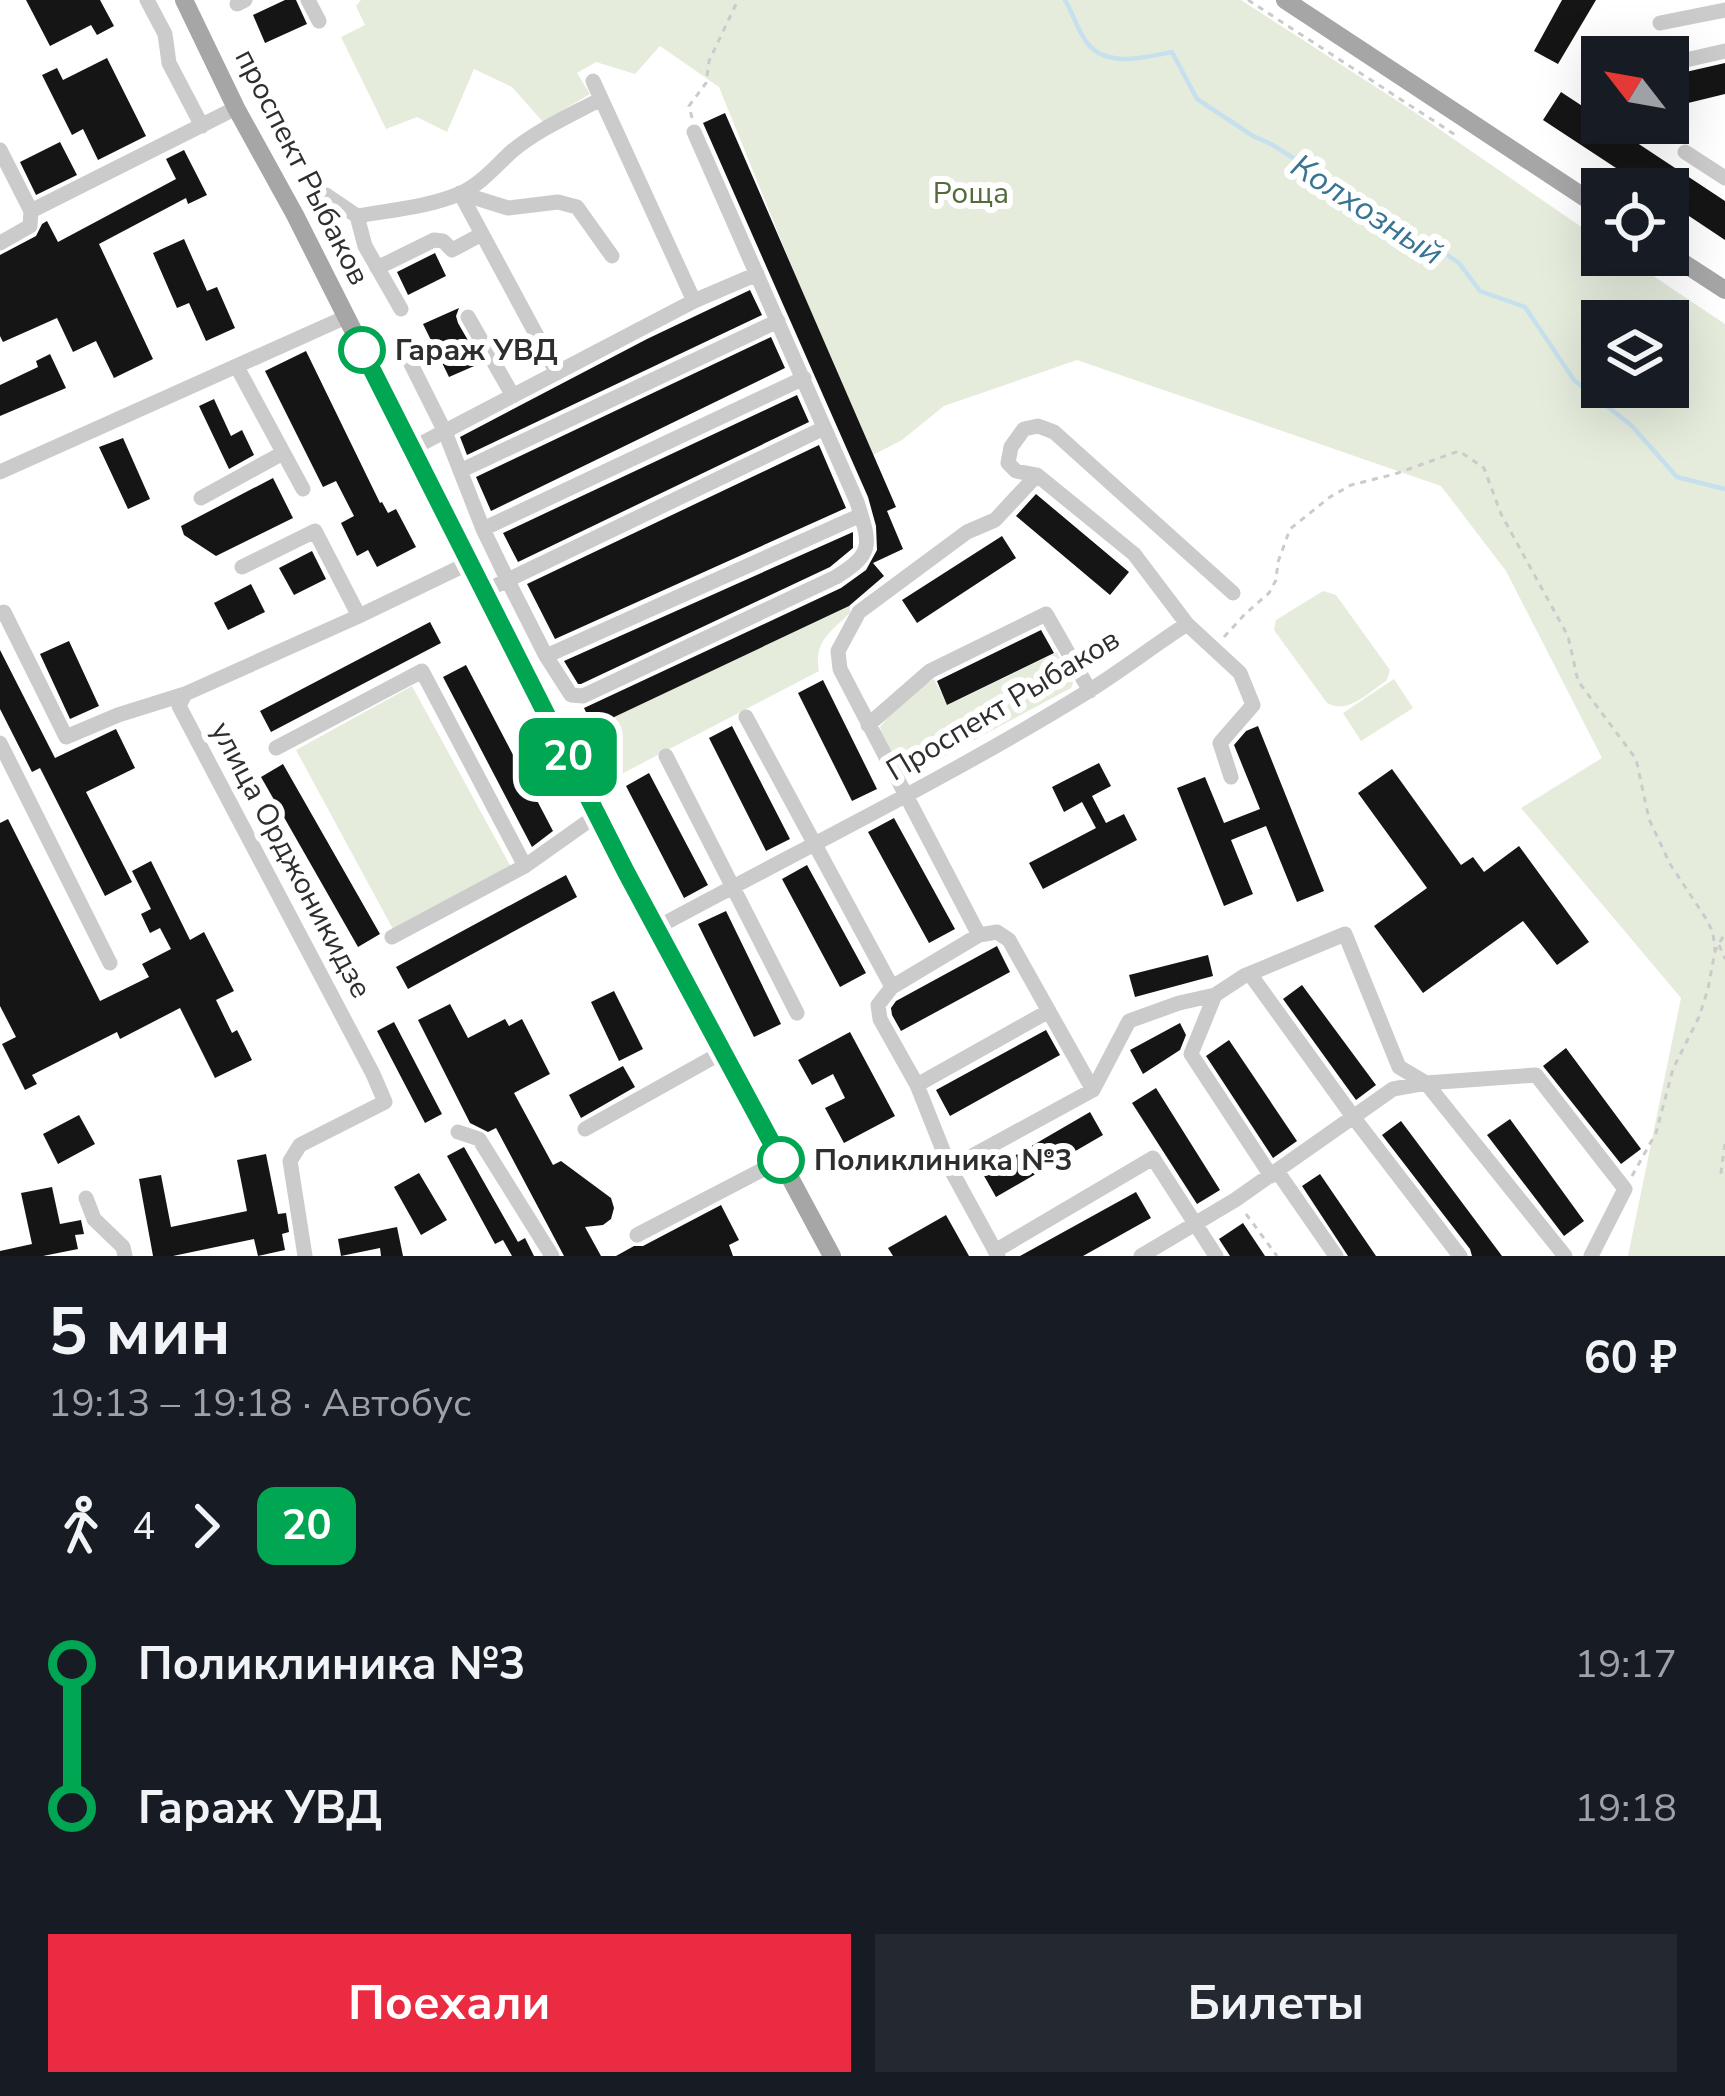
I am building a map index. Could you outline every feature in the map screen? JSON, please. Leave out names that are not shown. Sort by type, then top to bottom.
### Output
[{"type":"main road","name":"проспект Рыбаков","points":[[184,0],[597,815],[832,1256]]},
{"type":"main road","points":[[1285,0],[1581,195]]},
{"type":"main road","points":[[1689,267],[1725,290]]},
{"type":"street","points":[[147,0],[165,34],[169,64],[202,126]]},
{"type":"street","points":[[308,0],[319,21]]},
{"type":"street","points":[[1660,23],[1725,10]]},
{"type":"street","points":[[1689,59],[1725,51]]},
{"type":"street","points":[[593,81],[694,301]]},
{"type":"street","points":[[326,195],[357,216],[460,194],[513,151],[601,99]]},
{"type":"street","points":[[31,211],[236,108]]},
{"type":"street","points":[[405,352],[445,431],[507,579],[569,693],[583,696],[854,566],[867,548],[861,515],[694,132]]},
{"type":"street","points":[[0,150],[31,211],[30,226],[0,243]]},
{"type":"street","points":[[1685,152],[1725,178]]},
{"type":"street","points":[[460,194],[557,373]]},
{"type":"street","points":[[460,194],[508,208],[558,202],[577,207],[612,256]]},
{"type":"street","points":[[357,216],[360,235],[401,309]]},
{"type":"street","points":[[377,268],[434,240],[452,250],[482,234]]},
{"type":"street","points":[[412,448],[694,301],[757,274]]},
{"type":"street","points":[[0,472],[346,317]]},
{"type":"street","points":[[468,317],[513,396]]},
{"type":"street","points":[[460,471],[778,321]]},
{"type":"street","points":[[237,367],[303,489]]},
{"type":"street","points":[[483,529],[804,378]]},
{"type":"street","points":[[1231,777],[1220,743],[1252,705],[1240,673],[1187,625],[1134,554],[1037,475],[1016,471],[1008,463],[1018,434],[1038,426],[1054,432],[1233,593]]},
{"type":"street","points":[[485,591],[824,428]]},
{"type":"street","points":[[201,499],[284,454]]},
{"type":"street","points":[[979,934],[868,724],[838,661],[838,651],[860,612],[967,532],[995,520],[1037,475]]},
{"type":"street","points":[[546,656],[861,515]]},
{"type":"street","points":[[242,567],[315,532],[359,616]]},
{"type":"street","name":"улица Орджоникидзе","points":[[305,1256],[290,1161],[300,1145],[385,1102],[179,706],[185,694],[470,563]]},
{"type":"street","points":[[0,614],[4,612],[66,737],[185,694]]},
{"type":"street","points":[[868,724],[931,671],[1046,614],[1090,691]]},
{"type":"street","name":"Проспект Рыбаков","points":[[656,928],[1090,691],[1187,625]]},
{"type":"street","points":[[276,748],[422,671],[525,866]]},
{"type":"street","points":[[746,717],[892,987]]},
{"type":"street","points":[[0,743],[110,964]]},
{"type":"street","points":[[666,756],[797,1013]]},
{"type":"street","points":[[392,937],[525,866],[597,815]]},
{"type":"street","points":[[1093,1090],[1009,940],[1000,933],[979,934],[892,987],[881,999],[878,1010],[917,1085],[950,1168],[996,1254],[1153,1159],[1216,1256]]},
{"type":"street","points":[[950,1168],[1093,1090],[1129,1022],[1215,995],[1250,974],[1345,934],[1399,1067],[1426,1083],[1565,1256]]},
{"type":"street","points":[[1250,974],[1460,1256]]},
{"type":"street","points":[[1215,995],[1191,1054],[1336,1256]]},
{"type":"street","points":[[917,1085],[1049,1011]]},
{"type":"street","points":[[585,1129],[722,1053]]},
{"type":"street","points":[[1146,1255],[1235,1200],[1393,1089],[1535,1075],[1625,1189],[1591,1256]]},
{"type":"street","points":[[458,1132],[479,1138],[552,1256]]},
{"type":"street","points":[[637,1235],[781,1160]]},
{"type":"street","points":[[86,1198],[94,1219],[123,1247],[125,1256]]},
{"type":"path","points":[[694,132],[689,106],[706,83],[709,61],[738,0]]},
{"type":"path","points":[[1248,0],[1457,136]]},
{"type":"path","points":[[1214,649],[1269,593],[1290,529],[1352,485],[1459,451],[1484,468],[1501,514],[1568,635],[1578,681],[1636,759],[1649,819],[1670,864],[1707,920],[1715,951]]},
{"type":"path","points":[[1625,1189],[1656,1133],[1673,1069],[1693,1031],[1715,951],[1725,933]]},
{"type":"path","points":[[1718,943],[1725,959]]},
{"type":"path","points":[[1725,1144],[1721,1172],[1725,1177]]},
{"type":"path","points":[[1235,1200],[1277,1256]]},
{"type":"green space","name":"Роща","points":[[361,0],[1241,0],[1581,227],[1581,276],[1653,276],[1725,324],[1725,1256],[1628,1256],[1681,998],[1521,808],[1602,758],[1506,571],[1441,486],[1077,360],[944,406],[902,440],[873,455],[719,87],[660,46],[635,74],[596,62],[577,73],[590,94],[543,122],[512,87],[474,69],[447,132],[417,117],[386,129],[341,37],[365,25],[356,6]]},
{"type":"green space","points":[[1323,591],[1336,595],[1390,670],[1387,680],[1343,706],[1327,703],[1274,630],[1276,620]]},
{"type":"green space","points":[[850,605],[850,613],[821,645],[819,671],[608,781],[583,731]]},
{"type":"green space","points":[[1057,652],[1073,683],[1071,688],[928,765],[903,768],[883,739],[880,727],[934,679],[948,705]]},
{"type":"green space","points":[[1394,679],[1413,708],[1361,741],[1343,713]]},
{"type":"green space","points":[[412,686],[511,867],[394,931],[296,750]]},
{"type":"building","points":[[26,0],[100,0],[114,26],[97,35],[91,25],[50,46]]},
{"type":"building","points":[[285,0],[296,0],[307,24],[265,43],[253,15]]},
{"type":"building","points":[[1562,0],[1596,0],[1558,64],[1534,51]]},
{"type":"building","points":[[107,58],[146,136],[98,160],[83,129],[72,135],[42,75],[57,68],[63,80]]},
{"type":"building","points":[[1725,63],[1725,94],[1689,103],[1689,71]]},
{"type":"building","points":[[1561,92],[1581,105],[1581,144],[1639,144],[1675,168],[1616,168],[1543,120]]},
{"type":"building","points":[[725,113],[896,507],[887,511],[903,549],[873,563],[884,576],[849,606],[593,727],[584,708],[841,588],[866,570],[877,550],[868,497],[703,123]]},
{"type":"building","points":[[60,142],[77,175],[36,195],[20,162]]},
{"type":"building","points":[[184,150],[207,195],[188,204],[186,198],[99,244],[153,359],[114,378],[96,341],[73,352],[57,318],[3,342],[0,255],[36,236],[47,221],[58,242],[176,179],[166,159]]},
{"type":"building","points":[[1689,177],[1725,201],[1725,240],[1689,216]]},
{"type":"building","points":[[184,239],[207,291],[217,287],[235,328],[206,341],[189,303],[177,308],[153,253]]},
{"type":"building","points":[[435,253],[446,276],[408,295],[397,272]]},
{"type":"building","points":[[750,290],[762,315],[467,455],[460,437]]},
{"type":"building","points":[[459,308],[458,323],[481,363],[449,377],[423,324]]},
{"type":"building","points":[[771,337],[785,368],[491,511],[476,477]]},
{"type":"building","points":[[306,351],[380,503],[388,513],[396,509],[416,547],[377,567],[368,550],[357,556],[341,523],[354,516],[336,481],[323,487],[265,371]]},
{"type":"building","points":[[50,354],[66,388],[0,416],[0,385],[38,367],[36,361]]},
{"type":"building","points":[[797,395],[809,422],[518,562],[503,533]]},
{"type":"building","points":[[214,399],[231,436],[242,430],[254,455],[229,469],[199,406]]},
{"type":"building","points":[[123,438],[150,499],[128,509],[99,447]]},
{"type":"building","points":[[819,445],[846,508],[555,639],[527,584]]},
{"type":"building","points":[[273,478],[293,518],[216,556],[184,535],[181,526]]},
{"type":"building","points":[[1036,494],[1129,572],[1110,595],[1016,516]]},
{"type":"building","points":[[853,532],[853,548],[830,567],[581,684],[564,661]]},
{"type":"building","points":[[1002,536],[1016,558],[917,623],[902,600]]},
{"type":"building","points":[[312,551],[326,579],[294,595],[279,568]]},
{"type":"building","points":[[251,584],[265,612],[228,630],[214,603]]},
{"type":"building","points":[[430,622],[441,643],[271,732],[260,711]]},
{"type":"building","points":[[1041,630],[1054,653],[947,705],[937,681]]},
{"type":"building","points":[[69,641],[99,706],[70,719],[40,654]]},
{"type":"building","points":[[0,650],[55,758],[116,729],[135,768],[86,792],[132,882],[105,896],[40,768],[32,772],[0,709]]},
{"type":"building","points":[[466,665],[553,831],[532,847],[443,677]]},
{"type":"building","points":[[823,680],[877,789],[852,801],[798,693]]},
{"type":"building","points":[[732,726],[790,839],[766,851],[709,738]]},
{"type":"building","points":[[1258,726],[1324,891],[1297,902],[1266,826],[1231,840],[1253,894],[1224,906],[1177,788],[1205,777],[1224,823],[1260,809],[1234,745]]},
{"type":"building","points":[[1099,763],[1111,786],[1092,796],[1106,823],[1124,814],[1137,840],[1043,889],[1029,863],[1096,828],[1082,802],[1064,812],[1052,787]]},
{"type":"building","points":[[283,764],[380,934],[358,947],[261,777]]},
{"type":"building","points":[[1392,769],[1461,865],[1473,857],[1484,872],[1519,846],[1589,942],[1557,965],[1523,921],[1423,993],[1374,926],[1427,888],[1358,793]]},
{"type":"building","points":[[649,773],[708,885],[684,898],[626,786]]},
{"type":"building","points":[[894,818],[955,929],[929,943],[868,832]]},
{"type":"building","points":[[8,819],[100,1001],[149,977],[142,964],[171,949],[160,928],[150,933],[141,914],[151,909],[132,871],[151,861],[190,940],[204,932],[234,991],[216,1000],[252,1060],[215,1078],[180,1008],[120,1039],[117,1032],[32,1075],[37,1084],[25,1090],[2,1044],[16,1037],[0,1006],[0,823]]},
{"type":"building","points":[[807,865],[866,973],[840,987],[782,879]]},
{"type":"building","points":[[566,875],[577,897],[408,989],[396,967]]},
{"type":"building","points":[[726,911],[781,1024],[754,1037],[698,924]]},
{"type":"building","points":[[997,946],[1010,972],[901,1031],[892,1015],[896,1001]]},
{"type":"building","points":[[1208,955],[1213,976],[1135,997],[1129,975]]},
{"type":"building","points":[[1302,985],[1376,1085],[1356,1100],[1283,999]]},
{"type":"building","points":[[614,991],[643,1049],[619,1061],[591,1002]]},
{"type":"building","points":[[450,1004],[468,1038],[505,1019],[509,1026],[522,1019],[550,1074],[514,1093],[553,1165],[561,1161],[611,1198],[611,1219],[585,1227],[601,1256],[564,1256],[496,1128],[488,1132],[470,1123],[418,1020]]},
{"type":"building","points":[[394,1022],[442,1114],[425,1123],[377,1031]]},
{"type":"building","points":[[1180,1023],[1186,1035],[1180,1050],[1143,1074],[1130,1050]]},
{"type":"building","points":[[1046,1030],[1060,1055],[950,1116],[936,1090]]},
{"type":"building","name":"Поликлиника №3","points":[[850,1032],[895,1116],[844,1143],[825,1108],[845,1098],[833,1074],[812,1085],[798,1060]]},
{"type":"building","points":[[1229,1040],[1297,1141],[1273,1158],[1206,1056]]},
{"type":"building","points":[[1566,1048],[1641,1149],[1621,1164],[1543,1066]]},
{"type":"building","points":[[623,1066],[635,1087],[581,1118],[569,1095]]},
{"type":"building","points":[[1156,1088],[1220,1190],[1197,1204],[1132,1103]]},
{"type":"building","points":[[1090,1112],[1103,1135],[996,1197],[983,1174]]},
{"type":"building","points":[[79,1115],[95,1144],[58,1164],[43,1134]]},
{"type":"building","points":[[1510,1119],[1584,1221],[1564,1236],[1487,1135]]},
{"type":"building","points":[[1401,1121],[1502,1256],[1472,1256],[1382,1135]]},
{"type":"building","points":[[464,1147],[518,1242],[525,1238],[534,1256],[512,1256],[503,1240],[495,1244],[447,1156]]},
{"type":"building","points":[[266,1154],[278,1214],[286,1213],[285,1250],[258,1256],[254,1239],[153,1256],[139,1179],[161,1175],[171,1227],[247,1211],[237,1160]]},
{"type":"building","points":[[419,1173],[447,1220],[421,1235],[394,1187]]},
{"type":"building","points":[[1320,1174],[1376,1256],[1348,1256],[1302,1186]]},
{"type":"building","points":[[52,1187],[60,1224],[81,1220],[84,1234],[75,1235],[78,1249],[43,1256],[0,1256],[0,1251],[32,1244],[21,1193]]},
{"type":"building","points":[[1136,1192],[1151,1218],[1083,1256],[1020,1256]]},
{"type":"building","points":[[721,1205],[739,1240],[729,1245],[733,1256],[616,1256],[643,1246]]},
{"type":"building","points":[[946,1215],[969,1256],[893,1256],[888,1248]]},
{"type":"building","points":[[1243,1223],[1265,1256],[1230,1256],[1219,1239]]},
{"type":"building","points":[[397,1227],[403,1256],[381,1256],[380,1248],[341,1256],[338,1239]]},
{"type":"waterway","name":"Колхозный","points":[[1065,0],[1084,39],[1096,51],[1128,59],[1172,52],[1197,99],[1360,200],[1399,232],[1433,245],[1459,263],[1480,291],[1525,307],[1574,380],[1632,426],[1677,477],[1725,489]]},
{"type":"bus line","name":"20","points":[[362,350],[626,872],[781,1160]]},
{"type":"place","name":"Гараж УВД","points":[[362,350]]},
{"type":"place","name":"Поликлиника №3","points":[[781,1160]]}]
